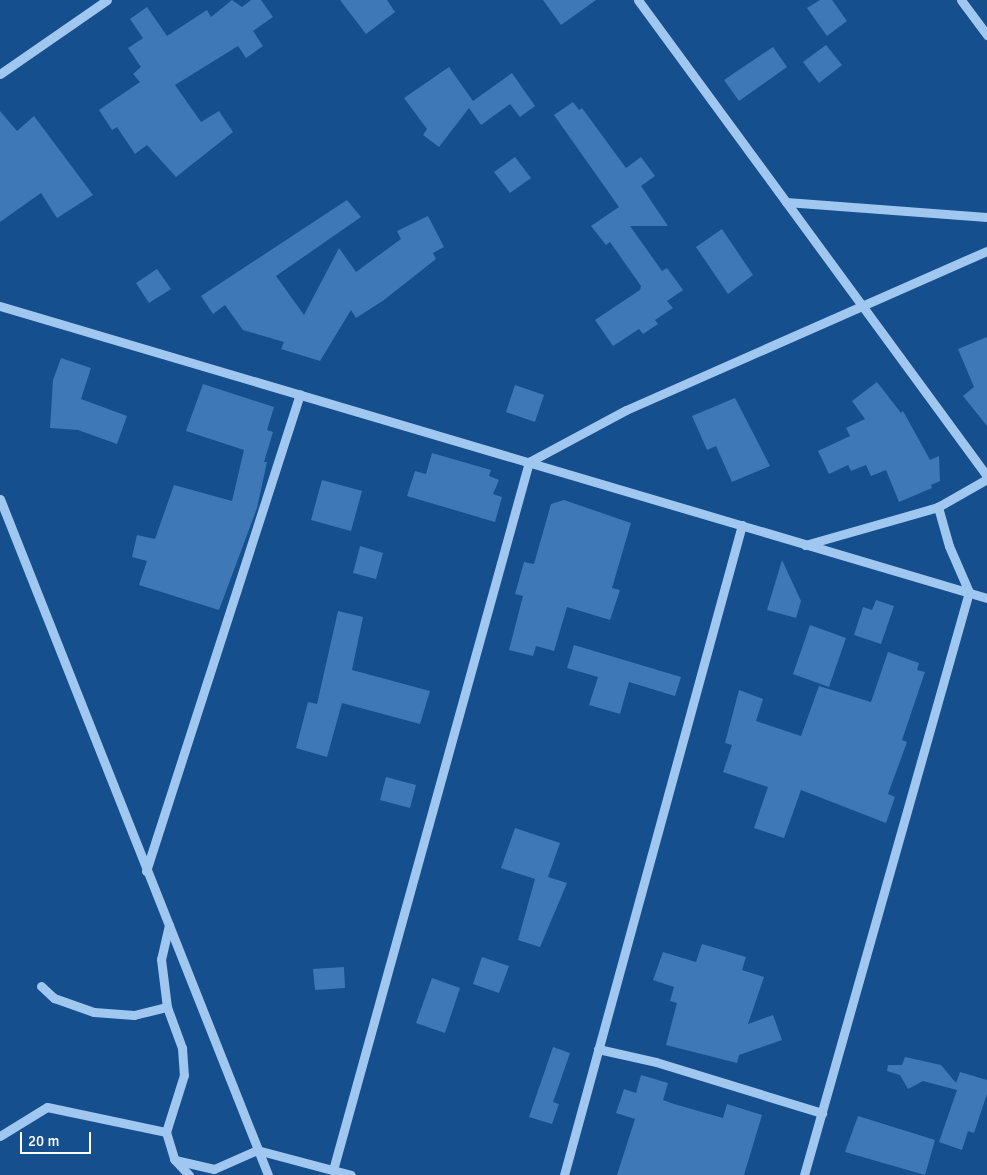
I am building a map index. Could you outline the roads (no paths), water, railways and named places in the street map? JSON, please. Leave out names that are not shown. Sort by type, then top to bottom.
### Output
[{"type":"street","points":[[0,74],[107,0]]},
{"type":"street","points":[[638,0],[987,478],[938,507],[805,545]]},
{"type":"street","points":[[961,0],[987,35]]},
{"type":"street","points":[[786,202],[987,217]]},
{"type":"street","points":[[333,1170],[529,462],[626,410],[987,251]]},
{"type":"street","points":[[0,306],[987,598]]},
{"type":"street","points":[[146,871],[300,394]]},
{"type":"street","points":[[0,499],[268,1175]]},
{"type":"street","points":[[804,1175],[969,592],[949,546],[938,507]]},
{"type":"street","points":[[564,1175],[742,525]]},
{"type":"street","points":[[169,924],[161,959],[167,1007],[182,1048],[184,1075],[166,1132],[174,1159],[189,1175]]},
{"type":"street","points":[[41,986],[54,998],[94,1012],[134,1015],[167,1007]]},
{"type":"street","points":[[598,1049],[656,1062],[822,1113]]},
{"type":"street","points":[[0,1136],[47,1107],[166,1132]]},
{"type":"street","points":[[174,1159],[214,1169],[257,1150],[351,1175]]}]
